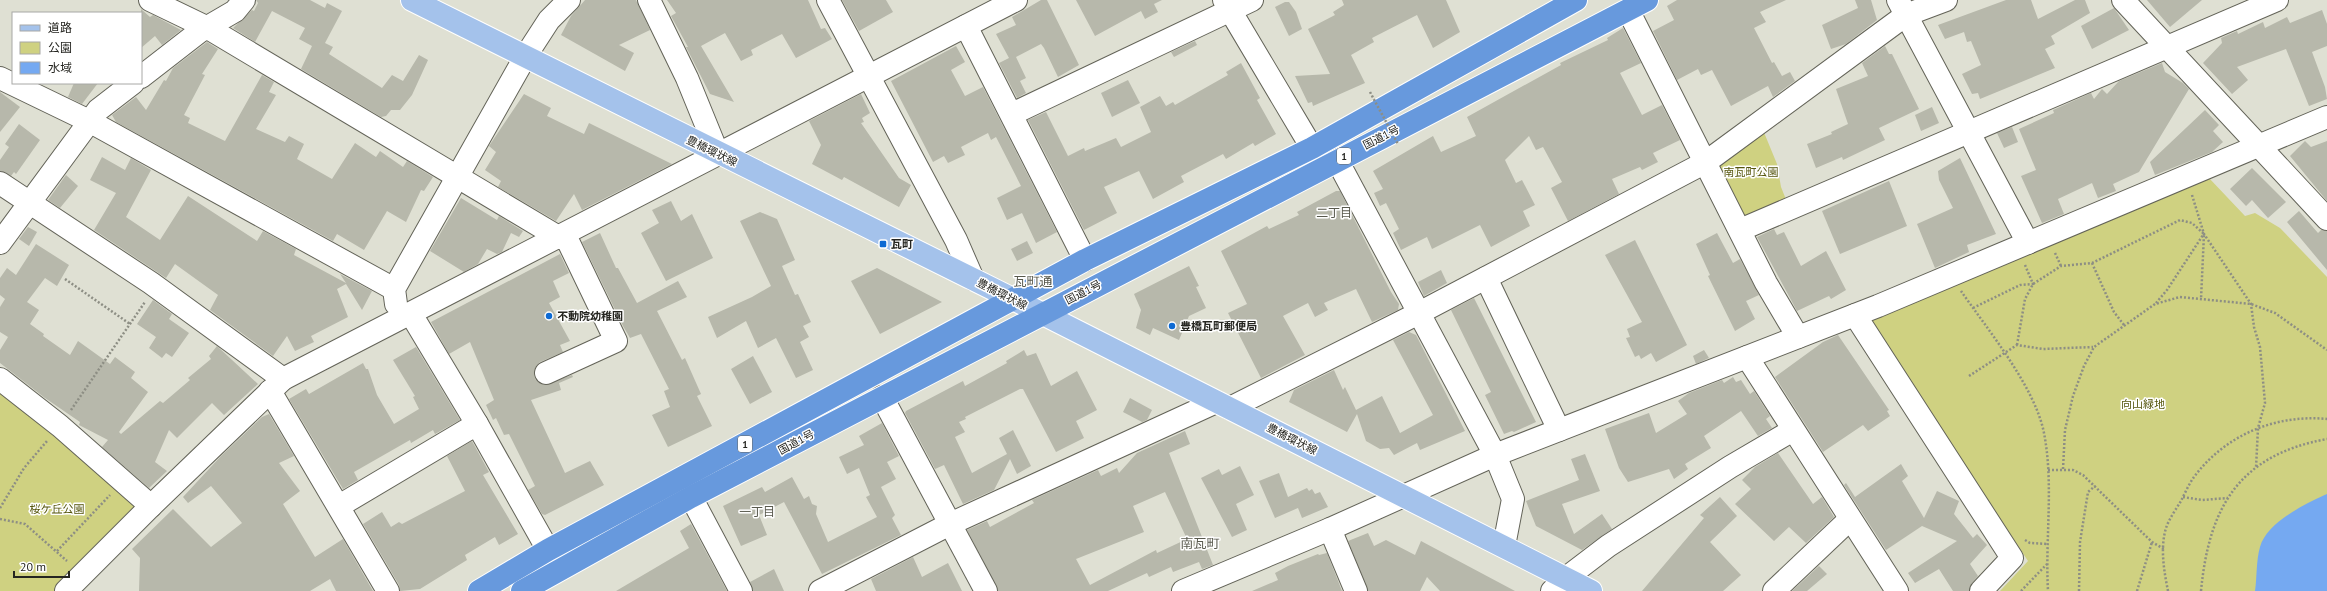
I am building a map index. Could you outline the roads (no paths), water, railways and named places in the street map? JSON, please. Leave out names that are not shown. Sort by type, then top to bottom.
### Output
[{"type":"highway","name":"国道1号","points":[[479,591],[548,550],[1085,260],[1312,148],[1576,0]]},
{"type":"highway","name":"国道1号","points":[[522,591],[691,497],[1041,313],[1647,0]]},
{"type":"main road","name":"豊橋環状線","points":[[416,1],[718,154],[973,279],[1504,546],[1559,584],[1591,591]]},
{"type":"street","points":[[150,0],[208,28],[457,178],[563,237],[616,341],[546,373]]},
{"type":"street","points":[[142,76],[199,32],[235,11],[244,0]]},
{"type":"street","points":[[394,289],[525,57],[549,20],[569,0]]},
{"type":"street","points":[[649,0],[687,78],[718,154]]},
{"type":"street","points":[[828,0],[956,240],[973,279]]},
{"type":"street","points":[[1012,114],[1227,5],[1252,0]]},
{"type":"street","points":[[820,591],[950,524],[1223,405],[1419,312],[1486,278],[1706,162],[1902,7],[1946,0]]},
{"type":"street","points":[[2124,0],[2166,47],[2260,144],[2327,219]]},
{"type":"street","points":[[1740,230],[2277,0]]},
{"type":"street","points":[[66,591],[151,506],[277,385],[563,237],[718,154],[870,77],[1012,1]]},
{"type":"street","points":[[1227,5],[1312,148]]},
{"type":"street","points":[[1902,7],[1970,131],[2025,251]]},
{"type":"street","points":[[1628,10],[1766,282],[1798,337]]},
{"type":"street","points":[[966,26],[1085,260]]},
{"type":"street","points":[[0,78],[12,84]]},
{"type":"street","points":[[13,84],[90,121],[394,289],[404,318],[476,424],[548,550]]},
{"type":"street","points":[[0,243],[98,110],[132,84]]},
{"type":"street","points":[[1183,591],[1219,584],[1330,529],[1495,455],[1855,315],[1951,276],[2025,251],[2185,176],[2327,117]]},
{"type":"street","points":[[1337,160],[1495,455],[1512,499],[1504,546]]},
{"type":"street","points":[[0,183],[155,286],[277,385],[339,506],[388,591]]},
{"type":"street","points":[[1486,278],[1559,430]]},
{"type":"street","points":[[1855,315],[2012,558],[1981,591]]},
{"type":"street","points":[[1747,357],[1897,591]]},
{"type":"street","points":[[0,378],[60,426],[151,506]]},
{"type":"street","points":[[882,397],[986,591]]},
{"type":"street","points":[[339,506],[476,424]]},
{"type":"street","points":[[1559,584],[1614,542],[1730,467],[1793,430]]},
{"type":"street","points":[[691,497],[741,591]]},
{"type":"street","points":[[1774,591],[1850,519]]},
{"type":"street","points":[[1330,529],[1356,591]]},
{"type":"water","points":[[2327,494],[2327,591],[2255,591],[2257,563],[2260,547],[2264,538],[2278,522],[2288,515]]},
{"type":"place","name":"瓦町","points":[[883,244]]},
{"type":"place","name":"不動院幼稚園","points":[[549,316]]},
{"type":"place","name":"豊橋瓦町郵便局","points":[[1172,326]]},
{"type":"district","name":"二丁目","points":[[1334,212]]},
{"type":"district","name":"瓦町通","points":[[1033,281]]},
{"type":"district","name":"一丁目","points":[[757,511]]},
{"type":"district","name":"南瓦町","points":[[1200,543]]},
{"type":"park label","name":"南瓦町公園","points":[[1751,172]]},
{"type":"park label","name":"向山緑地","points":[[2143,404]]},
{"type":"park label","name":"桜ケ丘公園","points":[[57,509]]}]
